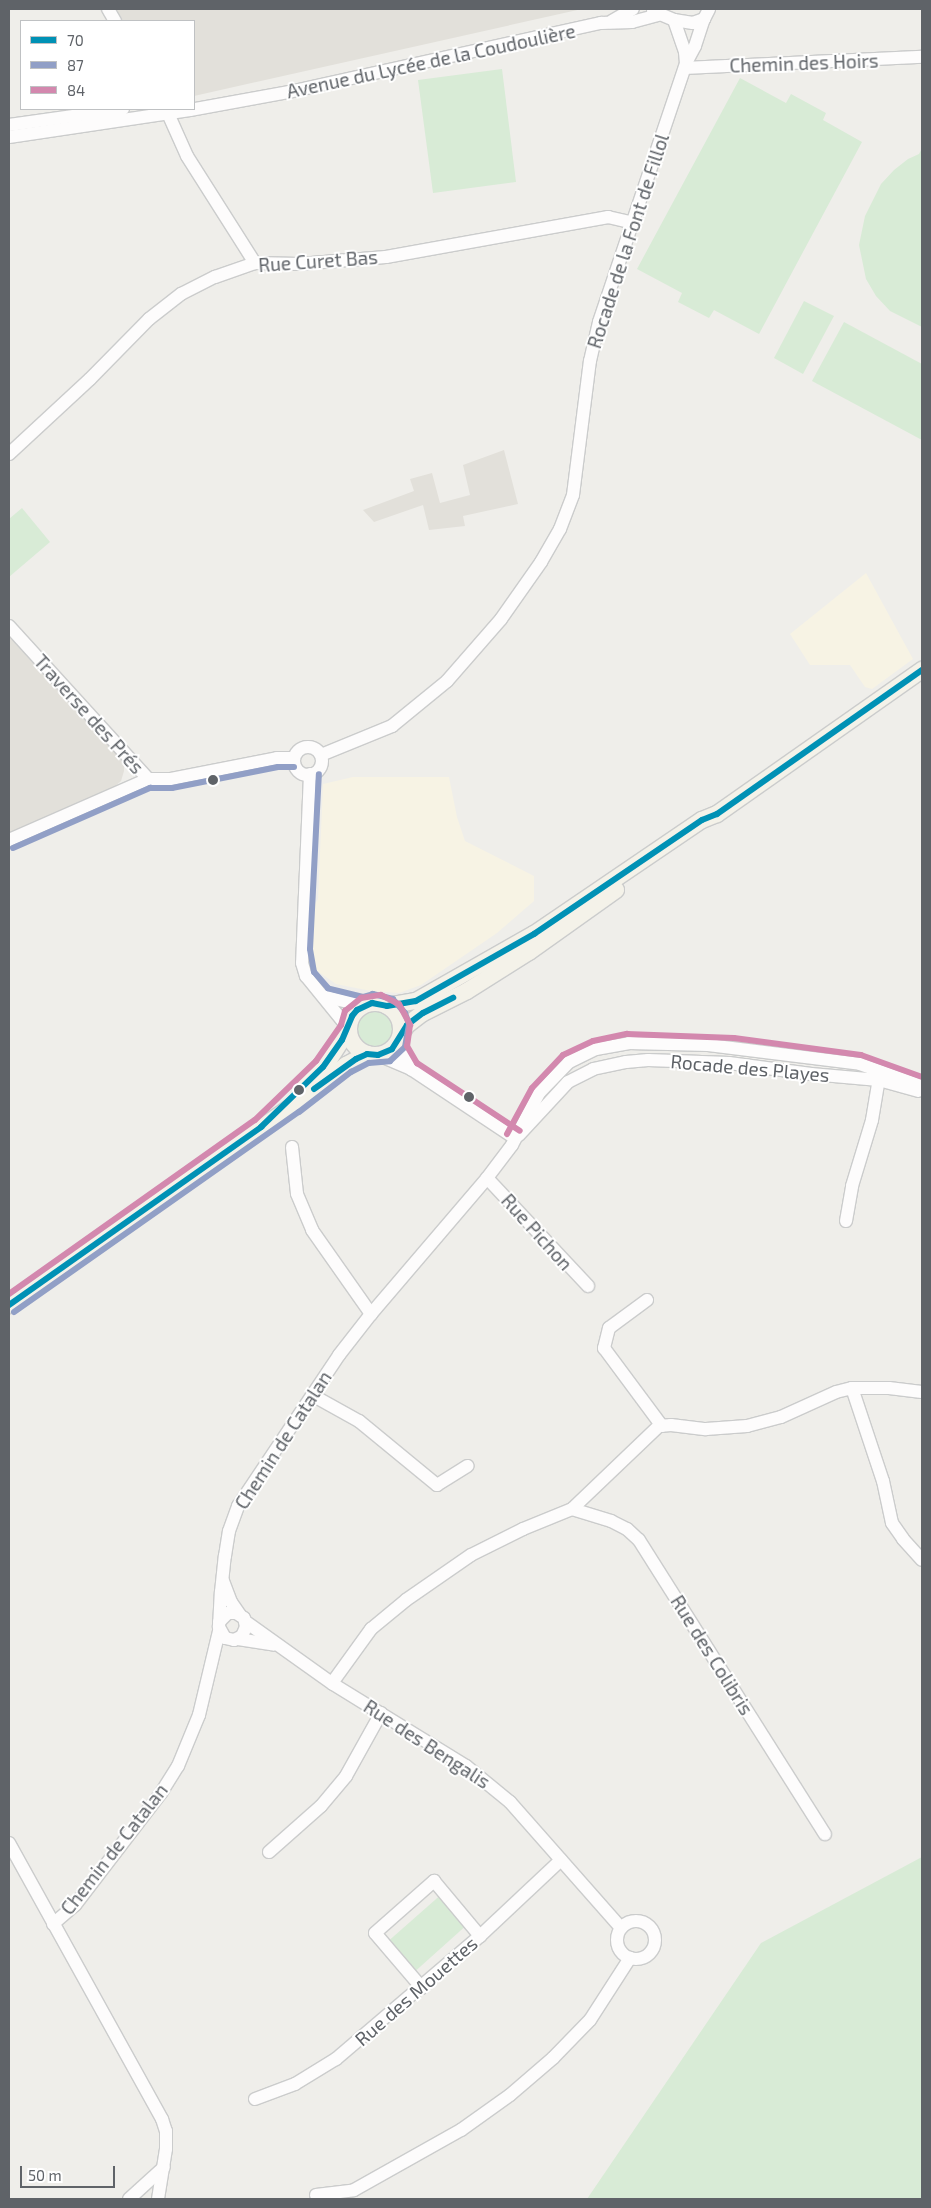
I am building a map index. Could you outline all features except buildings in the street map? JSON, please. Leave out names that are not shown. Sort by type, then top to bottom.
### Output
[{"type":"main road","points":[[261,1127],[323,1067],[349,1029],[352,1016],[364,1006],[372,1003],[387,1006],[416,1001],[534,934],[702,820],[717,814],[922,670]]},
{"type":"main road","points":[[9,1305],[346,1065],[392,1049],[407,1025],[423,1013],[467,991],[529,952],[705,829],[717,814]]},
{"type":"main road","points":[[387,1006],[398,1018],[399,1038]]},
{"type":"main road","points":[[349,1029],[354,1045],[373,1055]]},
{"type":"street","points":[[108,9],[115,20]]},
{"type":"street","name":"Avenue du Lycée de la Coudoulière","points":[[611,22],[634,9]]},
{"type":"street","points":[[654,12],[674,20],[693,23],[706,14]]},
{"type":"street","name":"Avenue du Lycée de la Coudoulière","points":[[195,107],[359,78],[611,22],[632,22],[654,12]]},
{"type":"street","name":"Rocade de la Font de Fillol","points":[[320,755],[392,726],[447,681],[499,621],[541,562],[560,529],[573,495],[590,361],[608,291],[633,223],[684,69],[695,46],[706,14]]},
{"type":"street","points":[[674,20],[685,52],[684,69],[716,67]]},
{"type":"street","name":"Chemin des Hoirs","points":[[695,46],[716,67],[922,57]]},
{"type":"street","name":"Avenue du Lycée de la Coudoulière","points":[[195,100],[252,98]]},
{"type":"street","points":[[9,125],[116,110]]},
{"type":"street","points":[[166,111],[187,156],[255,263]]},
{"type":"street","name":"Avenue du Lycée de la Coudoulière","points":[[9,137],[166,111]]},
{"type":"street","name":"Rue Curet Bas","points":[[9,454],[90,379],[149,319],[181,294],[200,283],[255,263],[289,265],[386,257],[608,217],[633,223]]},
{"type":"street","name":"Traverse des Prés","points":[[9,626],[148,779]]},
{"type":"street","points":[[308,746],[316,749],[320,755],[320,767],[310,774],[302,774],[296,769],[294,758],[300,749],[308,746]]},
{"type":"street","points":[[9,840],[148,779],[171,779],[277,758],[294,758]]},
{"type":"street","points":[[310,774],[302,963],[306,976],[349,1029]]},
{"type":"street","points":[[323,996],[364,1006]]},
{"type":"street","points":[[399,1038],[411,1069]]},
{"type":"street","name":"Rocade des Playes","points":[[371,1314],[487,1178],[515,1138],[539,1093],[556,1074],[580,1055],[611,1045],[629,1043],[733,1046],[860,1064],[879,1075],[922,1092]]},
{"type":"street","points":[[373,1055],[411,1069],[515,1138]]},
{"type":"street","name":"Rocade des Playes","points":[[515,1138],[527,1128],[568,1082],[593,1069],[626,1062],[705,1061],[811,1074],[879,1075],[922,1086]]},
{"type":"street","points":[[846,1220],[852,1186],[872,1120],[879,1075]]},
{"type":"street","points":[[292,1147],[297,1194],[312,1230],[371,1314]]},
{"type":"street","name":"Rue Pichon","points":[[487,1178],[588,1286]]},
{"type":"street","points":[[647,1300],[609,1328],[604,1348],[662,1426]]},
{"type":"street","name":"Chemin de Catalan","points":[[158,2199],[164,2167],[166,2131],[162,2120],[53,1924],[75,1905],[161,1793],[178,1766],[199,1716],[212,1656],[226,1633],[222,1579],[229,1531],[238,1506],[339,1355],[371,1314]]},
{"type":"street","points":[[852,1388],[883,1481],[892,1523],[896,1531],[922,1560]]},
{"type":"street","points":[[332,1683],[371,1629],[427,1583],[493,1543],[572,1509],[662,1426],[706,1429],[747,1426],[781,1417],[836,1392],[852,1388],[889,1388],[922,1392]]},
{"type":"street","points":[[312,1395],[359,1421],[437,1485],[467,1466]]},
{"type":"street","name":"Rue des Colibris","points":[[572,1509],[611,1521],[627,1529],[639,1540],[826,1834]]},
{"type":"street","points":[[222,1579],[232,1602],[243,1619],[245,1632],[226,1633],[228,1613],[243,1619]]},
{"type":"street","name":"Rue des Bengalis","points":[[243,1619],[277,1646],[332,1683],[466,1766],[510,1802],[621,1928]]},
{"type":"street","name":"Rue des Bengalis","points":[[226,1633],[277,1646]]},
{"type":"street","points":[[268,1852],[321,1806],[346,1776],[381,1713]]},
{"type":"street","points":[[9,1842],[53,1924]]},
{"type":"street","name":"Rue des Mouettes","points":[[255,2099],[295,2084],[317,2073],[336,2059],[422,1988],[561,1860]]},
{"type":"street","points":[[422,1988],[375,1933],[434,1881],[480,1936]]},
{"type":"street","points":[[640,1921],[650,1926],[655,1938],[655,1944],[648,1955],[642,1958],[630,1958],[618,1946],[618,1935],[621,1928],[629,1922],[640,1921]]},
{"type":"street","points":[[316,2195],[354,2190],[461,2130],[510,2095],[553,2058],[590,2020],[630,1958]]},
{"type":"street","points":[[129,2199],[164,2167]]},
{"type":"shaded area","points":[[116,9],[582,9],[195,96],[195,20],[122,20]]},
{"type":"shaded area","points":[[504,450],[518,504],[463,516],[465,526],[429,530],[423,505],[374,522],[363,510],[414,491],[410,479],[432,473],[440,503],[470,495],[463,465]]},
{"type":"shaded area","points":[[866,573],[913,659],[872,689],[865,687],[850,665],[810,665],[790,634]]},
{"type":"shaded area","points":[[9,634],[112,748],[124,764],[124,771],[121,781],[113,788],[9,835]]},
{"type":"shaded area","points":[[353,777],[449,777],[457,817],[465,841],[534,876],[534,901],[497,933],[421,985],[399,993],[371,991],[336,984],[313,968],[309,939],[313,907],[318,899],[323,784]]},
{"type":"green space","points":[[502,69],[516,182],[433,193],[418,80]]},
{"type":"green space","points":[[740,78],[786,103],[791,94],[826,113],[823,120],[862,142],[759,334],[714,310],[709,318],[678,302],[682,293],[637,269]]},
{"type":"green space","points":[[922,148],[922,327],[890,311],[876,296],[866,279],[859,245],[865,216],[881,184],[894,170],[908,159],[919,154]]},
{"type":"green space","points":[[804,301],[834,316],[803,374],[774,358]]},
{"type":"green space","points":[[844,322],[922,364],[922,440],[812,381]]},
{"type":"green space","points":[[22,508],[50,542],[9,577],[9,519]]},
{"type":"green space","points":[[370,1004],[380,1004],[393,1011],[400,1024],[400,1034],[393,1047],[380,1054],[370,1054],[361,1050],[354,1043],[350,1034],[350,1024],[354,1015],[361,1008]]},
{"type":"green space","points":[[922,1857],[922,2199],[587,2199],[761,1943]]},
{"type":"green space","points":[[444,1892],[469,1923],[411,1975],[385,1944]]},
{"type":"transit line","name":"70","points":[[9,1305],[261,1127],[323,1067],[342,1040],[352,1016],[357,1010],[372,1003],[387,1006],[416,1001],[534,934],[702,820],[717,814],[922,670]]},
{"type":"transit line","name":"87","points":[[13,848],[150,788],[172,788],[278,767],[294,767]]},
{"type":"transit line","name":"87","points":[[14,1312],[299,1112],[351,1072],[369,1063],[390,1061],[405,1047],[409,1024],[405,1013],[393,999],[373,994],[363,997],[328,988],[314,972],[310,949],[319,774]]},
{"type":"transit line","name":"84","points":[[9,1294],[255,1120],[316,1061],[341,1025],[345,1011],[361,998],[381,995],[399,1004],[410,1025],[407,1046],[417,1063],[520,1131]]},
{"type":"transit line","name":"70","points":[[314,1089],[356,1059],[367,1054],[378,1055],[392,1049],[407,1025],[423,1013],[453,998]]},
{"type":"transit line","name":"84","points":[[507,1134],[532,1088],[563,1055],[593,1041],[627,1034],[734,1038],[861,1055],[922,1077]]}]
